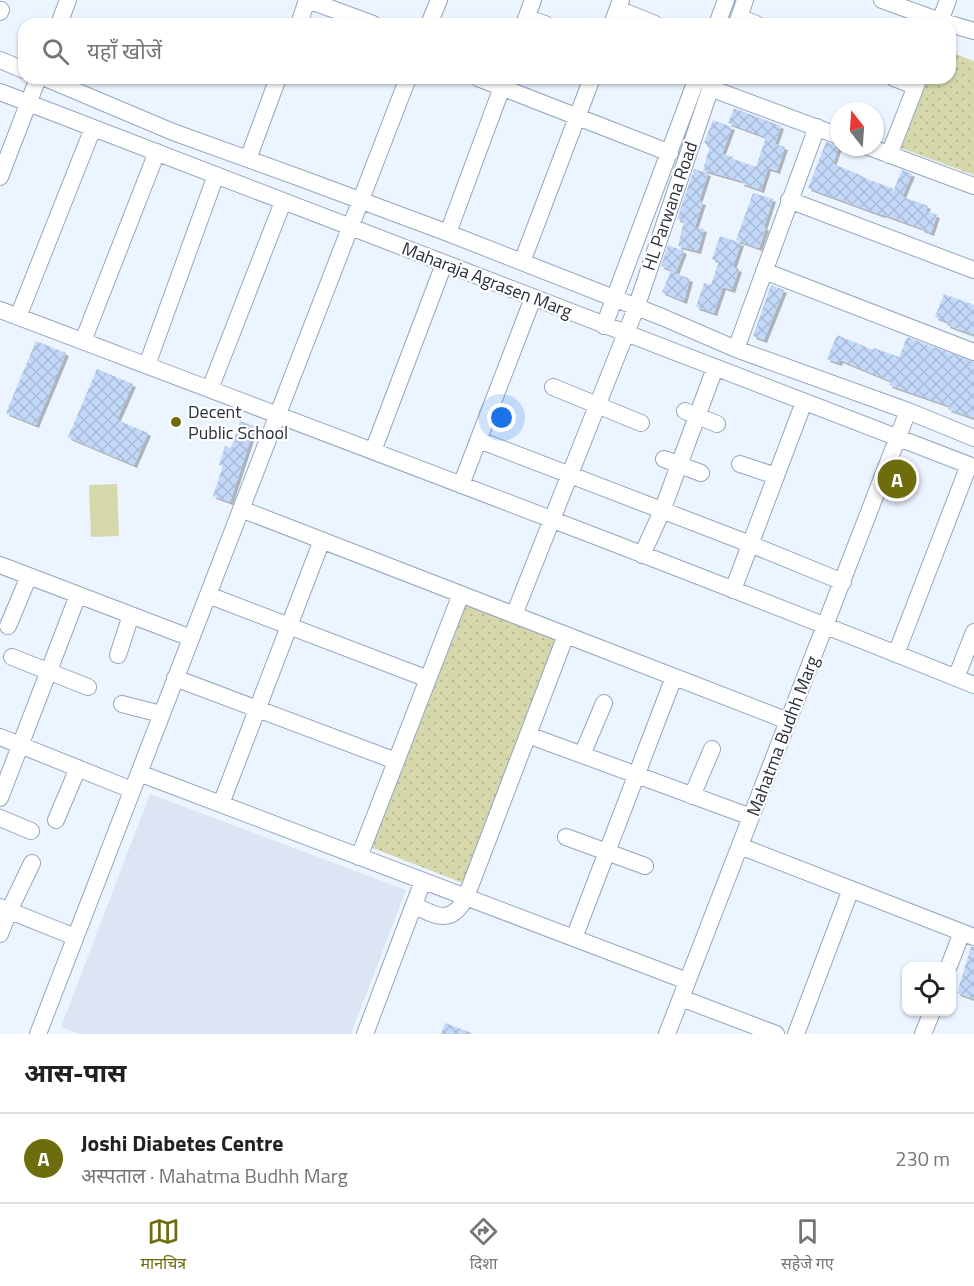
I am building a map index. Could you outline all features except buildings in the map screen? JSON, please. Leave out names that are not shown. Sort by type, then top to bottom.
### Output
[{"type":"street","points":[[61,18],[68,0]]},
{"type":"street","points":[[300,18],[308,0],[357,18]]},
{"type":"street","points":[[431,18],[438,0]]},
{"type":"street","points":[[526,18],[533,0]]},
{"type":"street","points":[[719,18],[726,0]]},
{"type":"street","points":[[739,18],[745,0]]},
{"type":"street","points":[[882,0],[927,18]]},
{"type":"street","points":[[942,18],[948,0]]},
{"type":"street","points":[[617,11],[637,18]]},
{"type":"street","points":[[956,27],[974,31]]},
{"type":"street","points":[[0,60],[18,68]]},
{"type":"street","points":[[0,177],[36,84]]},
{"type":"street","name":"Maharaja Agrasen Marg","points":[[59,84],[173,132],[448,233],[662,317],[736,349],[909,411],[974,438]]},
{"type":"street","points":[[248,159],[276,84]]},
{"type":"street","points":[[38,1034],[406,84]]},
{"type":"street","points":[[448,233],[504,84]]},
{"type":"street","points":[[506,84],[578,117],[670,153]]},
{"type":"street","points":[[522,262],[590,84]]},
{"type":"street","name":"HL Parwana Road","points":[[604,326],[670,153],[705,84]]},
{"type":"street","name":"HL Parwana Road","points":[[514,615],[636,308],[706,84]]},
{"type":"street","points":[[714,84],[830,133]]},
{"type":"street","points":[[889,155],[916,84]]},
{"type":"street","name":"Maharaja Agrasen Marg","points":[[0,92],[972,466]]},
{"type":"street","points":[[18,317],[93,128]]},
{"type":"street","points":[[736,349],[817,128]]},
{"type":"street","points":[[83,341],[157,152]]},
{"type":"street","points":[[884,153],[974,186]]},
{"type":"street","points":[[147,365],[216,175]]},
{"type":"street","points":[[789,200],[974,270]]},
{"type":"street","points":[[210,389],[283,202]]},
{"type":"street","points":[[373,451],[444,264]]},
{"type":"street","points":[[764,271],[974,352]]},
{"type":"street","points":[[461,485],[533,298]]},
{"type":"street","points":[[0,310],[373,451],[974,685]]},
{"type":"street","points":[[642,555],[662,511],[671,462],[691,414],[715,368]]},
{"type":"street","points":[[553,387],[641,423]]},
{"type":"street","points":[[733,590],[804,402]]},
{"type":"street","name":"Mahatma Budhh Marg","points":[[667,1034],[909,411]]},
{"type":"street","points":[[691,414],[717,424]]},
{"type":"street","points":[[479,440],[843,582]]},
{"type":"street","points":[[671,462],[701,473]]},
{"type":"street","points":[[740,464],[776,476]]},
{"type":"street","points":[[896,654],[972,466]]},
{"type":"street","points":[[241,509],[788,721]]},
{"type":"street","points":[[221,804],[322,540]]},
{"type":"street","points":[[0,565],[191,638]]},
{"type":"street","points":[[8,626],[29,576]]},
{"type":"street","points":[[0,798],[78,594]]},
{"type":"street","points":[[359,856],[461,594]]},
{"type":"street","points":[[208,596],[428,679]]},
{"type":"street","points":[[118,654],[131,615]]},
{"type":"street","points":[[956,678],[974,632]]},
{"type":"street","points":[[414,905],[431,914],[446,916],[457,911],[466,897],[566,635]]},
{"type":"street","points":[[12,657],[88,687]]},
{"type":"street","points":[[574,938],[674,677]]},
{"type":"street","points":[[175,678],[396,761]]},
{"type":"street","points":[[582,755],[604,703]]},
{"type":"street","points":[[122,704],[161,714]]},
{"type":"street","points":[[528,735],[751,818]]},
{"type":"street","points":[[0,737],[132,790]]},
{"type":"street","points":[[692,796],[712,748]]},
{"type":"street","points":[[56,819],[78,768]]},
{"type":"street","points":[[139,773],[687,981]]},
{"type":"street","points":[[0,818],[31,831]]},
{"type":"street","points":[[566,837],[645,866]]},
{"type":"street","points":[[740,846],[968,935],[951,962]]},
{"type":"street","points":[[0,934],[4,909],[32,863]]},
{"type":"street","points":[[365,1034],[423,881]]},
{"type":"street","points":[[796,1034],[851,889]]},
{"type":"street","points":[[4,909],[75,937]]},
{"type":"street","points":[[681,998],[776,1034]]},
{"type":"street","points":[[923,1034],[930,1016]]},
{"type":"shaded area","points":[[150,794],[406,890],[351,1034],[79,1034],[61,1027]]},
{"type":"green space","points":[[956,54],[974,61],[974,175],[901,148],[925,84],[956,84]]},
{"type":"green space","points":[[117,484],[119,536],[91,537],[89,485]]},
{"type":"green space","points":[[466,604],[559,640],[463,883],[370,847]]},
{"type":"place","name":"Decent Public School","points":[[176,422]]},
{"type":"place","name":"Joshi Diabetes Centre","points":[[897,479]]}]
